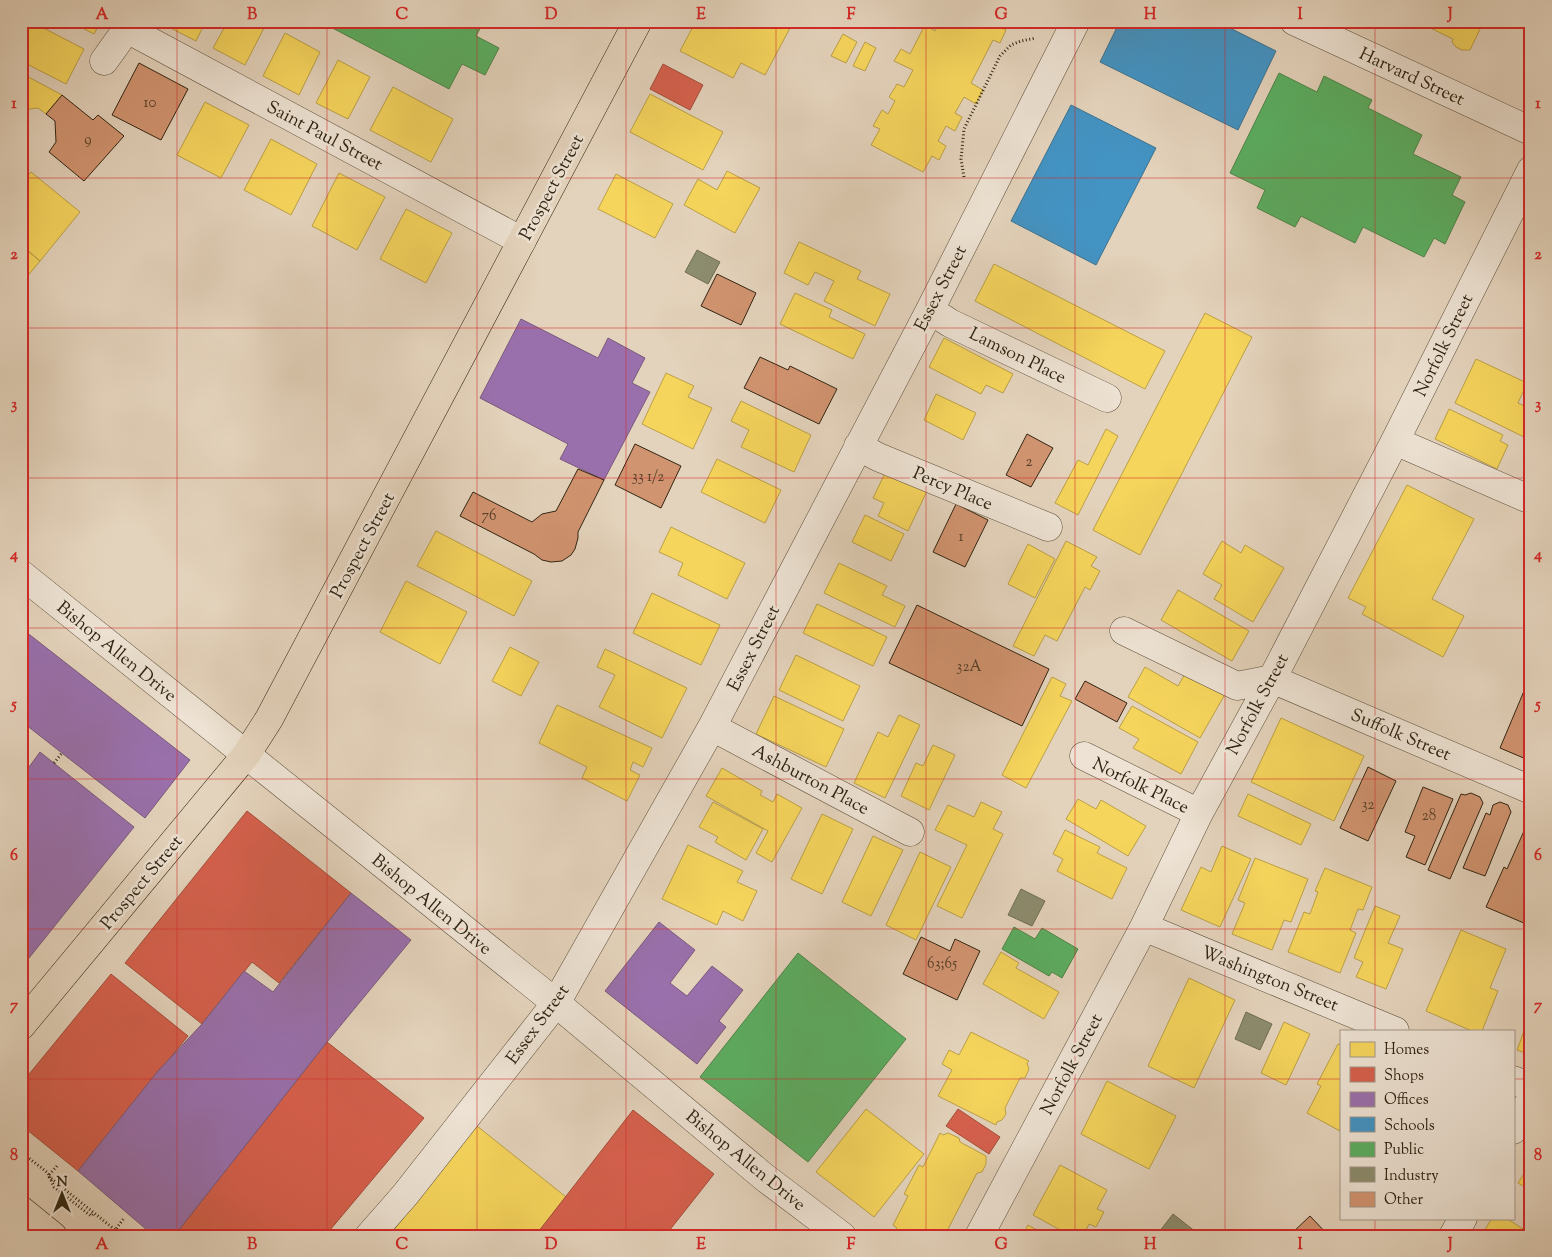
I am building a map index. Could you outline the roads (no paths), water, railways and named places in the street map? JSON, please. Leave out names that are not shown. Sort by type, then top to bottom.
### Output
[{"type":"main road","name":"Prospect Street","points":[[21,1026],[246,755],[270,719],[638,21]]},
{"type":"main road","points":[[21,1210],[53,1236]]},
{"type":"street","name":"Essex Street","points":[[369,1236],[405,1195],[556,1004],[712,727],[930,310],[1076,21]]},
{"type":"street","name":"Harvard Street","points":[[1294,21],[1531,131]]},
{"type":"street","name":"Saint Paul Street","points":[[104,61],[129,25],[522,241]]},
{"type":"street","name":"Norfolk Street","points":[[979,1236],[1144,927],[1198,813],[1272,679],[1395,441],[1531,170]]},
{"type":"street","name":"Lamson Place","points":[[930,310],[950,322],[1107,398]]},
{"type":"street","points":[[1395,441],[1531,500]]},
{"type":"street","name":"Percy Place","points":[[858,446],[878,457],[1048,527]]},
{"type":"street","name":"Bishop Allen Drive","points":[[21,574],[556,1004],[764,1177],[842,1236]]},
{"type":"street","points":[[1124,631],[1237,686],[1272,679]]},
{"type":"street","name":"Suffolk Street","points":[[1272,679],[1531,790]]},
{"type":"street","name":"Ashburton Place","points":[[712,727],[910,832]]},
{"type":"street","name":"Norfolk Place","points":[[1084,756],[1198,813]]},
{"type":"street","name":"Washington Street","points":[[1144,927],[1393,1030]]},
{"type":"street","points":[[1514,1080],[1531,1087]]},
{"type":"street","points":[[1514,1128],[1531,1099]]},
{"type":"street","points":[[1453,1236],[1462,1220]]}]
